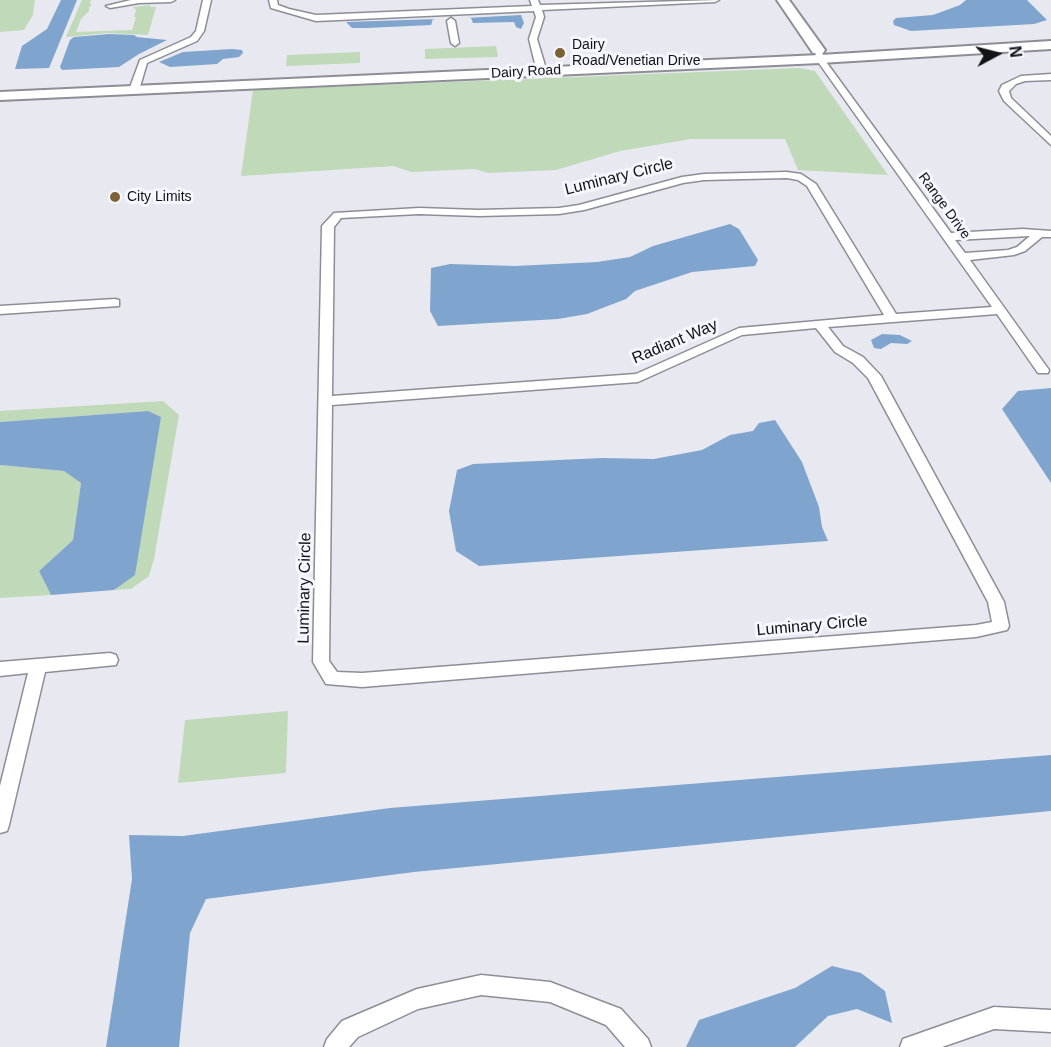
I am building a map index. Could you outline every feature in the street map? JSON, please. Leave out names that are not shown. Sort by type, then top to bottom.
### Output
[{"type":"street","points":[[110,6],[139,1],[171,0]]},
{"type":"street","points":[[135,85],[143,62],[194,39],[200,31],[207,0]]},
{"type":"street","points":[[273,0],[278,8],[309,17],[535,4],[715,0]]},
{"type":"street","points":[[783,0],[819,55]]},
{"type":"street","points":[[535,4],[540,17],[533,39],[541,67]]},
{"type":"street","points":[[451,21],[455,43]]},
{"type":"street","name":"Dairy Road","points":[[819,55],[1051,37]]},
{"type":"street","name":"Dairy Road","points":[[0,87],[135,85],[1051,45]]},
{"type":"street","name":"Range Drive","points":[[819,55],[1043,370]]},
{"type":"street","points":[[1051,77],[1024,78],[1005,87],[1004,91],[1007,99],[1051,142]]},
{"type":"street","name":"Dairy Road","points":[[0,96],[135,85]]},
{"type":"street","points":[[0,87],[19,95]]},
{"type":"street","name":"Luminary Circle","points":[[820,324],[825,334],[839,349],[858,360],[874,376],[996,602],[1001,626],[976,631],[362,680],[332,679],[321,662],[327,401],[328,226],[338,215],[419,211],[488,213],[559,211],[580,208],[693,178],[787,175],[801,177],[811,184],[892,318]]},
{"type":"street","points":[[948,237],[1023,232],[1038,235],[1051,234]]},
{"type":"street","points":[[961,257],[1010,253],[1021,249],[1038,235]]},
{"type":"street","points":[[0,310],[115,303]]},
{"type":"street","name":"Radiant Way","points":[[327,401],[638,378],[739,332],[999,310]]},
{"type":"street","points":[[0,669],[110,660]]},
{"type":"street","points":[[1,815],[38,666]]},
{"type":"street","points":[[335,1047],[350,1029],[417,999],[481,985],[550,992],[613,1017],[640,1047]]},
{"type":"street","points":[[910,1047],[993,1018],[1051,1021]]},
{"type":"green space","points":[[0,0],[35,0],[33,15],[24,30],[0,32]]},
{"type":"green space","points":[[82,0],[91,0],[92,5],[81,19],[76,32],[132,30],[136,17],[134,17],[136,10],[133,7],[150,5],[150,7],[156,7],[148,35],[107,33],[66,37]]},
{"type":"green space","points":[[496,46],[498,57],[425,59],[425,49]]},
{"type":"green space","points":[[360,52],[360,63],[286,66],[287,55]]},
{"type":"green space","points":[[799,68],[815,71],[888,175],[798,170],[785,139],[691,139],[620,151],[556,170],[488,173],[475,169],[412,172],[393,166],[241,176],[253,90]]},
{"type":"green space","points":[[163,401],[179,415],[154,559],[149,576],[131,589],[114,590],[135,574],[148,411],[0,422],[0,411]]},
{"type":"green space","points":[[0,465],[64,471],[81,483],[73,540],[39,571],[51,595],[0,598]]},
{"type":"green space","points":[[288,711],[286,773],[178,783],[185,720]]},
{"type":"water","points":[[61,0],[77,0],[49,68],[15,69],[22,46],[47,29]]},
{"type":"water","points":[[966,0],[1027,0],[1047,20],[1034,24],[911,31],[894,25],[893,21],[896,18],[933,15],[960,5]]},
{"type":"water","points":[[521,15],[524,23],[521,29],[516,27],[514,22],[473,23],[471,18],[466,18]]},
{"type":"water","points":[[433,19],[431,25],[367,28],[352,28],[346,22]]},
{"type":"water","points":[[109,34],[167,40],[119,67],[62,70],[60,67],[70,40],[74,37]]},
{"type":"water","points":[[242,50],[243,53],[239,57],[223,59],[217,64],[170,67],[159,62],[183,52]]},
{"type":"water","points":[[730,224],[739,229],[758,260],[755,266],[692,272],[635,291],[626,299],[587,314],[558,319],[438,326],[430,311],[431,268],[450,264],[515,266],[597,262],[630,257],[653,246]]},
{"type":"water","points":[[882,334],[900,335],[912,341],[907,344],[891,343],[881,349],[874,348],[871,340]]},
{"type":"water","points":[[1051,388],[1051,483],[1002,409],[1018,391]]},
{"type":"water","points":[[148,411],[161,417],[135,575],[114,590],[51,595],[39,571],[73,540],[81,483],[64,471],[0,465],[0,422]]},
{"type":"water","points":[[775,420],[802,462],[819,507],[822,527],[828,541],[479,566],[456,551],[449,511],[457,470],[473,464],[602,458],[654,459],[702,450],[730,435],[753,431],[759,423]]},
{"type":"water","points":[[1051,755],[1051,811],[414,872],[206,899],[190,933],[179,1047],[106,1047],[132,879],[129,835],[183,836],[390,808]]},
{"type":"water","points":[[832,966],[861,973],[885,991],[892,1023],[857,1009],[828,1016],[795,1047],[686,1047],[699,1020],[795,988]]},
{"type":"place","name":"Dairy Road/Venetian Drive","points":[[560,53]]},
{"type":"place","name":"City Limits","points":[[115,197]]}]
